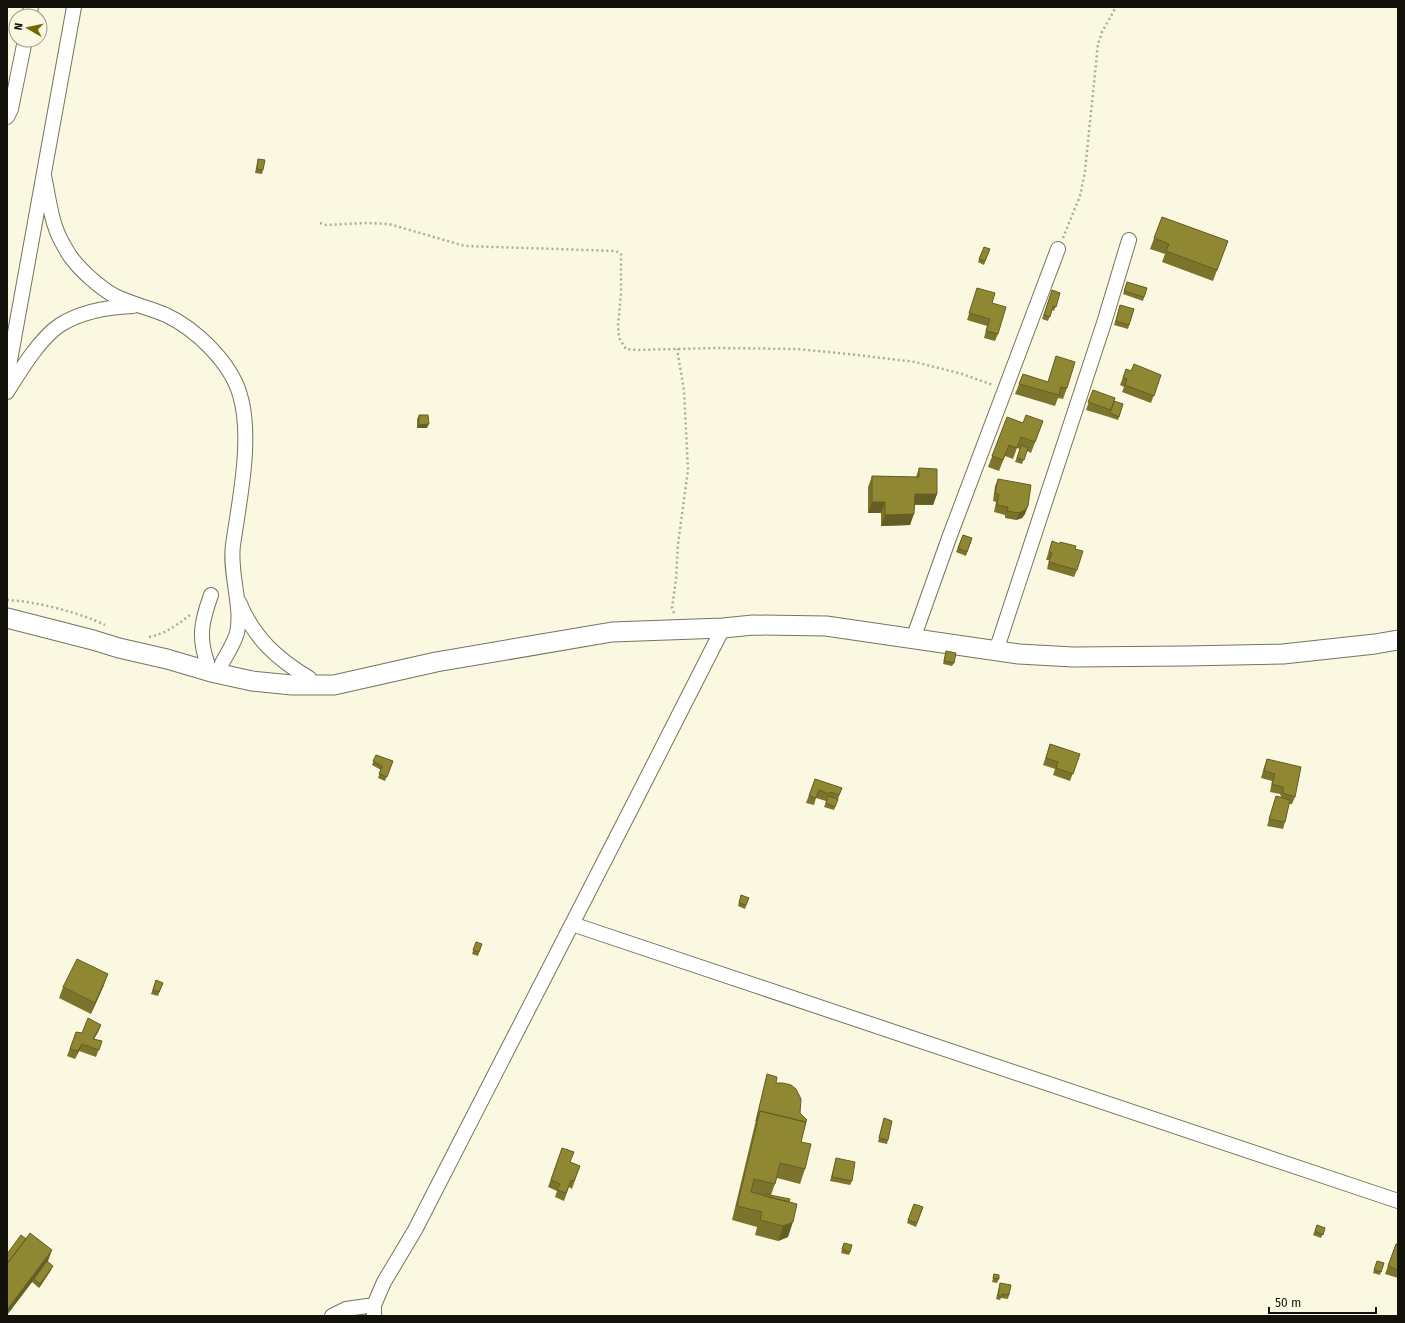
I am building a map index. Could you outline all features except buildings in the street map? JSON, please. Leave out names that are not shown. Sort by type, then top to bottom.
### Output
[{"type":"main road","points":[[7,618],[211,672],[252,681],[292,685],[334,685],[436,662],[612,632],[723,628],[753,625],[826,626],[1019,654],[1073,657],[1268,654],[1375,644],[1398,640]]},
{"type":"street","points":[[7,377],[74,7]]},
{"type":"street","points":[[7,117],[11,109],[23,48]]},
{"type":"street","points":[[44,176],[56,230],[70,257],[91,279],[114,296],[167,315],[188,328],[210,346],[227,367],[240,395],[244,421],[245,454],[231,557],[238,616],[237,632],[231,648],[222,662]]},
{"type":"street","points":[[996,651],[1104,323],[1129,240]]},
{"type":"street","points":[[913,639],[949,538],[1005,393],[1058,249]]},
{"type":"street","points":[[7,392],[22,368],[41,343],[59,325],[81,314],[113,307],[142,306]]},
{"type":"street","points":[[236,593],[245,616],[274,655],[291,668],[309,678]]},
{"type":"street","points":[[207,662],[202,649],[201,631],[204,614],[211,595]]},
{"type":"street","points":[[332,1316],[346,1309],[374,1311],[384,1282],[415,1230],[723,628]]},
{"type":"street","points":[[572,924],[1398,1202]]},
{"type":"path","points":[[1058,249],[1080,196],[1086,171],[1098,44],[1102,32],[1116,7]]},
{"type":"path","points":[[320,223],[326,225],[367,223],[390,224],[465,246],[616,251],[621,254],[622,264],[618,326],[619,338],[626,349],[797,349],[915,362],[990,383],[1005,393]]},
{"type":"path","points":[[677,349],[684,390],[688,470],[678,544],[676,579],[672,608],[678,629]]},
{"type":"path","points":[[7,600],[35,603],[86,617],[107,626]]},
{"type":"path","points":[[149,638],[172,629],[192,614]]}]
